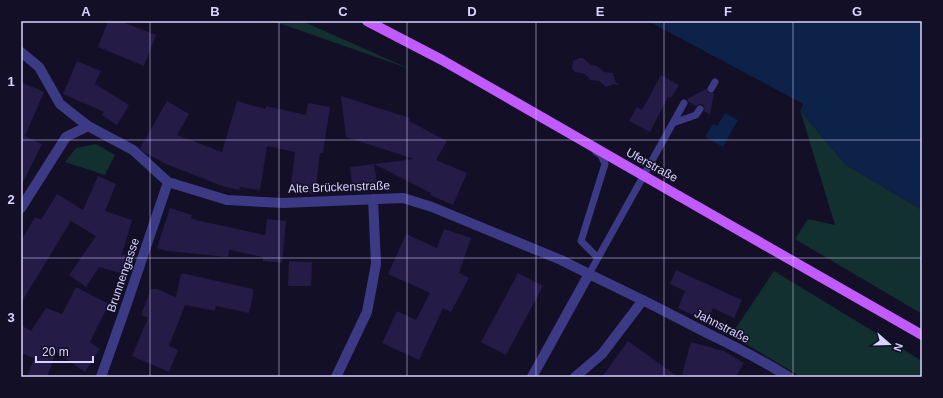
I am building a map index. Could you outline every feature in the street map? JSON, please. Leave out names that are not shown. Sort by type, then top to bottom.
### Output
[{"type":"main road","name":"Uferstraße","points":[[367,21],[442,60],[922,335]]},
{"type":"street","name":"Alte Brückenstraße","points":[[21,52],[39,67],[60,104],[88,126],[133,150],[168,182],[227,200],[283,203],[403,198],[432,207],[561,260],[589,274]]},
{"type":"street","points":[[21,208],[66,137],[88,126]]},
{"type":"street","name":"Brunnengasse","points":[[101,377],[168,182]]},
{"type":"street","points":[[336,377],[367,312],[376,264],[372,199]]},
{"type":"street","points":[[532,377],[589,274]]},
{"type":"street","name":"Jahnstraße","points":[[589,274],[770,365],[789,377]]},
{"type":"street","points":[[575,377],[602,354],[643,300]]},
{"type":"lane","points":[[362,21],[582,142],[601,155],[605,164],[581,241],[597,257]]},
{"type":"lane","points":[[711,89],[715,82]]},
{"type":"lane","points":[[589,274],[597,257],[684,104]]},
{"type":"lane","points":[[673,123],[696,115],[700,109]]},
{"type":"green space","points":[[273,21],[302,21],[410,69]]},
{"type":"green space","points":[[800,110],[845,164],[922,210],[922,314],[795,239],[808,219],[835,225]]},
{"type":"green space","points":[[96,144],[115,155],[105,175],[65,162],[76,148]]},
{"type":"green space","points":[[774,271],[922,361],[922,377],[801,377],[731,335]]},
{"type":"water","points":[[648,21],[922,21],[922,210],[845,164],[800,110],[803,104]]},
{"type":"water","points":[[725,113],[738,120],[723,147],[705,137],[713,124],[717,126]]},
{"type":"pier","points":[[646,21],[803,104],[799,113],[798,110],[800,105],[647,23]]},
{"type":"building","points":[[108,21],[120,21],[156,35],[144,66],[98,47]]},
{"type":"building","points":[[583,58],[591,65],[597,66],[604,72],[613,73],[615,81],[619,85],[614,84],[606,87],[599,81],[591,80],[585,74],[575,72],[572,69],[573,61]]},
{"type":"building","points":[[77,61],[101,71],[95,84],[129,105],[117,125],[102,115],[104,112],[63,94]]},
{"type":"building","points":[[661,75],[679,85],[671,98],[668,97],[650,132],[629,121],[637,107],[642,110]]},
{"type":"building","points":[[21,82],[44,92],[25,136],[42,144],[21,186]]},
{"type":"building","points":[[706,89],[709,93],[714,93],[710,115],[704,111],[705,109],[703,105],[700,104],[696,106],[687,99]]},
{"type":"building","points":[[341,96],[410,118],[409,121],[447,141],[436,160],[467,173],[453,205],[430,195],[431,193],[374,164],[414,159],[346,137]]},
{"type":"building","points":[[167,101],[189,114],[177,135],[222,152],[237,101],[265,109],[266,106],[306,115],[308,103],[330,107],[323,153],[320,153],[315,194],[290,191],[295,152],[267,146],[260,190],[240,187],[239,190],[225,187],[166,164],[144,152],[140,148]]},
{"type":"building","points":[[374,164],[378,189],[353,192],[350,167]]},
{"type":"building","points":[[98,176],[116,184],[105,211],[132,220],[122,254],[132,257],[127,275],[99,267],[86,287],[69,275],[96,236],[71,221],[21,303],[21,241],[35,217],[41,220],[57,194],[83,210]]},
{"type":"building","points":[[170,208],[192,215],[191,219],[265,235],[267,219],[286,221],[282,263],[263,261],[263,257],[229,250],[228,257],[167,251],[157,248]]},
{"type":"building","points":[[444,229],[471,238],[459,273],[469,278],[451,312],[443,308],[419,360],[382,343],[397,311],[416,320],[430,293],[388,274],[406,234],[437,248]]},
{"type":"building","points":[[289,261],[312,262],[311,286],[288,286]]},
{"type":"building","points":[[676,270],[742,300],[734,318],[713,308],[707,322],[678,308],[685,291],[670,284]]},
{"type":"building","points":[[181,273],[253,289],[253,295],[249,313],[216,306],[215,311],[185,305],[169,346],[178,350],[169,372],[132,356],[148,318],[141,315],[151,289],[157,289],[176,297]]},
{"type":"building","points":[[518,273],[543,286],[506,355],[481,342]]},
{"type":"building","points":[[76,287],[109,304],[90,342],[100,349],[85,372],[56,352],[47,377],[27,377],[34,358],[21,353],[21,325],[31,331],[46,308],[62,314]]},
{"type":"building","points":[[628,341],[678,377],[602,377]]},
{"type":"building","points":[[691,342],[724,351],[744,363],[736,377],[690,377],[682,374]]}]
